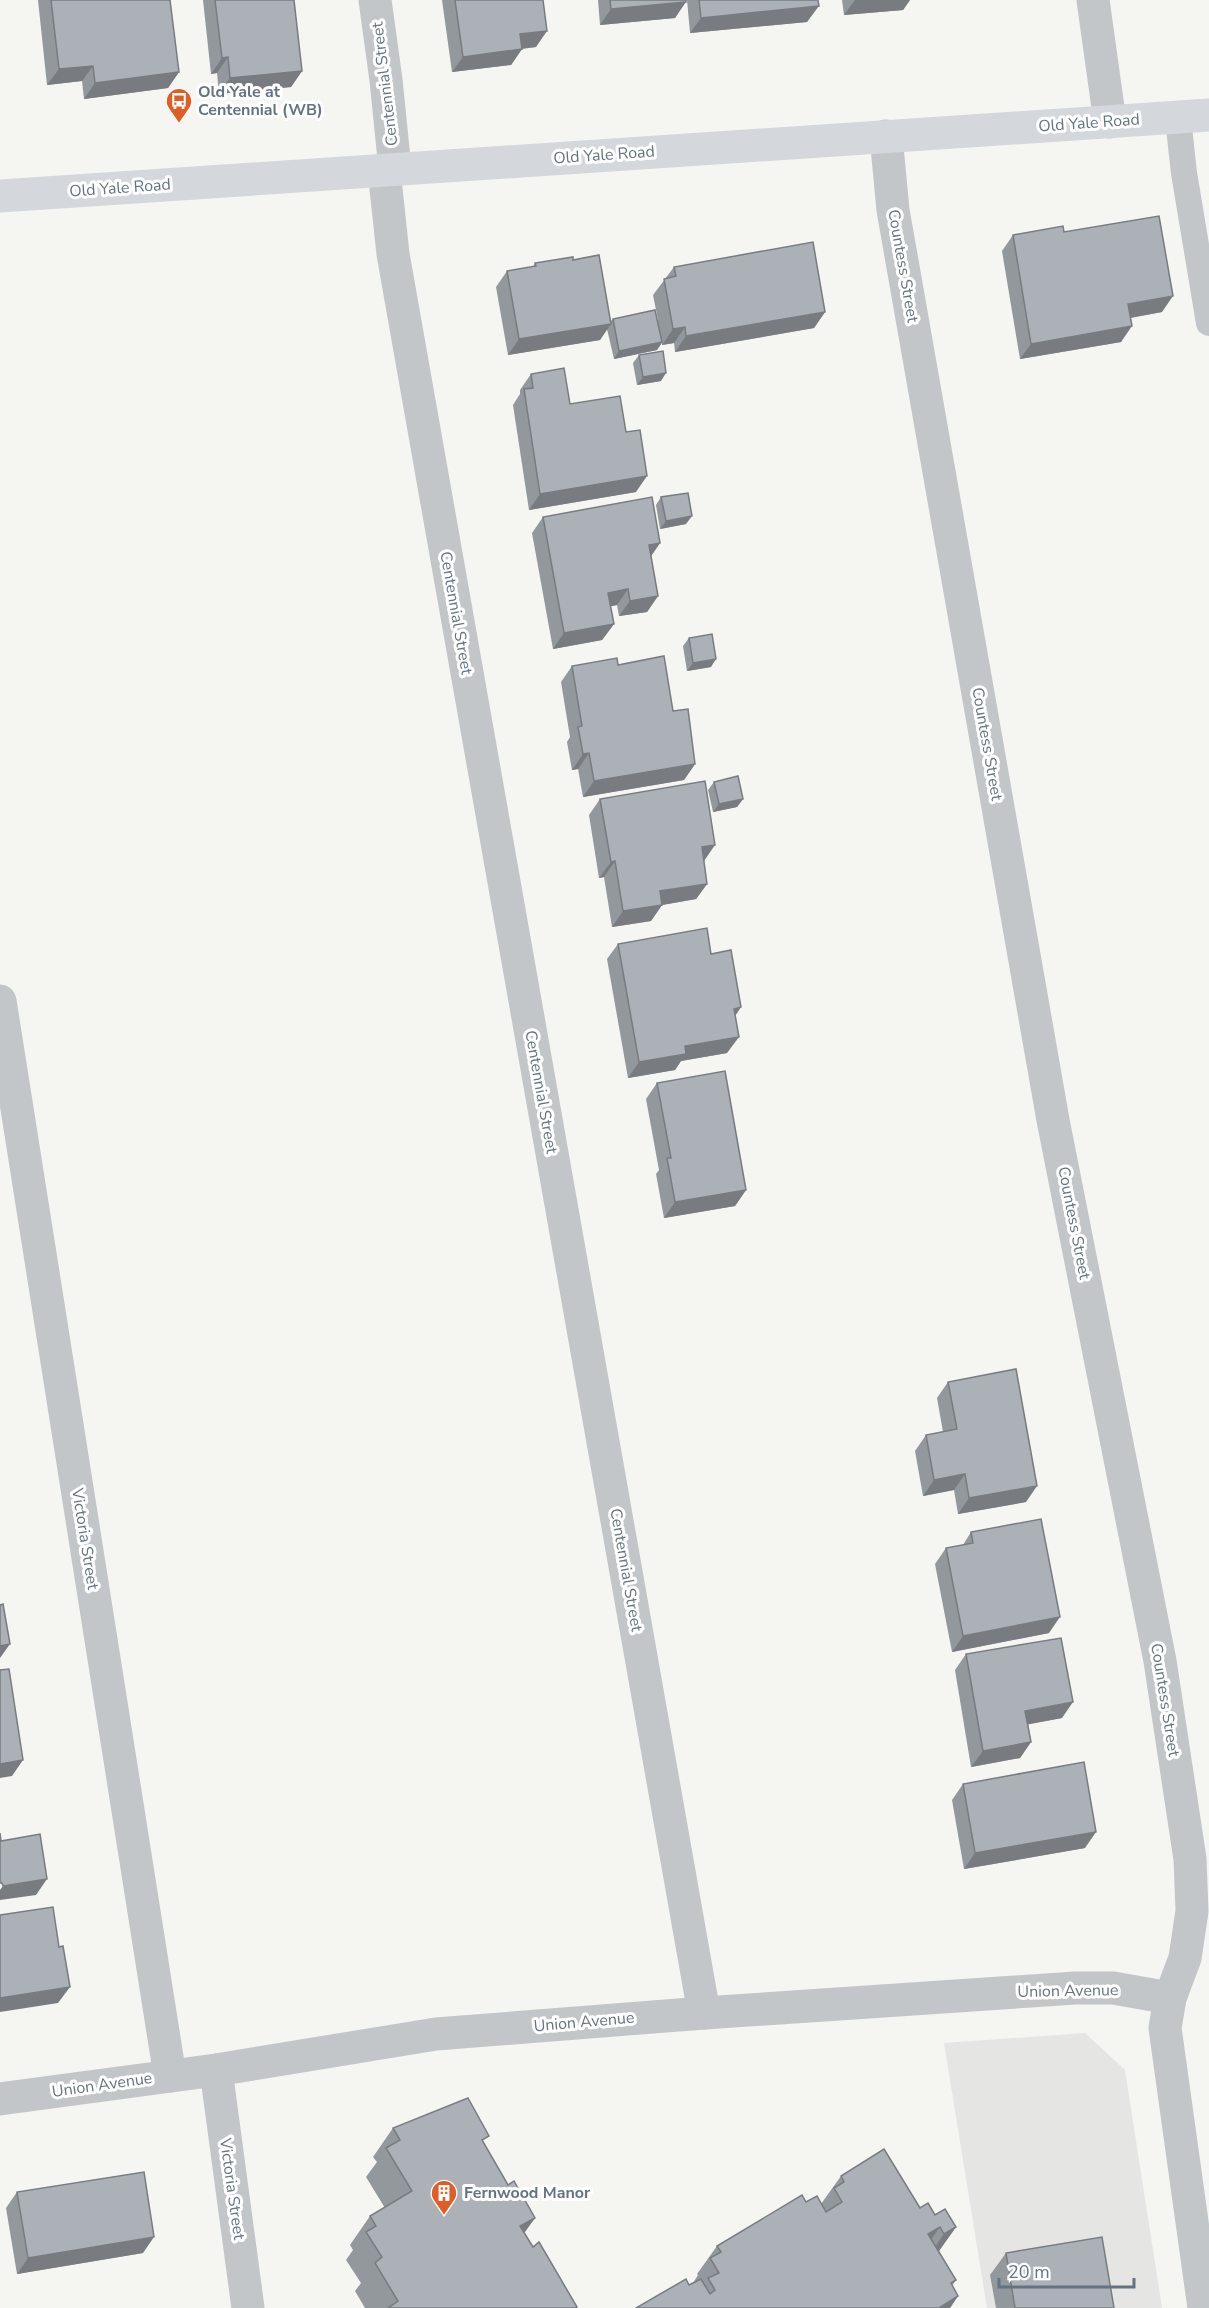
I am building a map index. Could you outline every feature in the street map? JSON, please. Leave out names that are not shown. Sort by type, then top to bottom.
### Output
[{"type":"street","name":"Centennial Street","points":[[375,0],[386,80],[393,254],[704,2013]]},
{"type":"street","points":[[1094,0],[1110,122]]},
{"type":"street","name":"Old Yale Road","points":[[0,196],[1194,116]]},
{"type":"street","name":"Countess Street","points":[[886,136],[893,210],[993,780],[1053,1120],[1160,1660],[1190,1859],[1191,1911],[1185,1958],[1170,1998],[1165,2028],[1168,2064],[1204,2308]]},
{"type":"street","name":"Victoria Street","points":[[0,1001],[170,2076]]},
{"type":"street","name":"Union Avenue","points":[[0,2099],[216,2070],[436,2034],[1075,1988],[1113,1988],[1170,1998]]},
{"type":"street","name":"Victoria Street","points":[[216,2070],[249,2308]]},
{"type":"lane","points":[[1194,116],[1184,173],[1209,323]]},
{"type":"shaded area","points":[[1085,2033],[1125,2070],[1162,2308],[987,2308],[944,2043]]},
{"type":"building","points":[[51,0],[170,0],[179,72],[95,83],[93,66],[59,69]]},
{"type":"building","points":[[215,0],[294,0],[302,71],[230,78],[228,57],[222,58]]},
{"type":"building","points":[[455,0],[543,0],[547,31],[520,34],[522,49],[463,57]]},
{"type":"building","points":[[610,0],[686,0],[686,2],[611,9]]},
{"type":"building","points":[[699,0],[818,0],[819,6],[701,18]]},
{"type":"building","points":[[1159,216],[1173,296],[1128,304],[1132,326],[1031,344],[1013,235],[1063,226],[1064,232]]},
{"type":"building","points":[[813,242],[825,312],[686,336],[685,327],[673,329],[664,279],[676,276],[674,267]]},
{"type":"building","points":[[599,255],[611,324],[519,339],[507,271],[536,266],[535,263]]},
{"type":"building","points":[[655,310],[662,342],[619,351],[613,319]]},
{"type":"building","points":[[663,351],[666,373],[643,377],[639,355]]},
{"type":"building","points":[[564,368],[570,404],[620,396],[626,432],[640,430],[647,476],[540,494],[524,389],[533,388],[531,374]]},
{"type":"building","points":[[688,493],[692,516],[666,521],[661,497]]},
{"type":"building","points":[[652,497],[660,543],[649,545],[658,596],[630,601],[628,589],[608,593],[614,624],[564,633],[543,517]]},
{"type":"building","points":[[712,634],[716,659],[693,663],[689,638]]},
{"type":"building","points":[[664,656],[673,711],[688,709],[695,764],[594,781],[589,753],[583,754],[578,727],[582,726],[572,666],[617,658],[618,665]]},
{"type":"building","points":[[738,776],[743,799],[719,804],[714,782]]},
{"type":"building","points":[[705,781],[715,845],[702,847],[707,884],[660,891],[662,905],[623,911],[615,861],[611,862],[600,799]]},
{"type":"building","points":[[707,928],[711,954],[731,950],[741,1007],[734,1009],[739,1037],[685,1046],[686,1054],[639,1062],[618,944]]},
{"type":"building","points":[[725,1071],[746,1190],[675,1202],[667,1158],[671,1158],[657,1083]]},
{"type":"building","points":[[1016,1369],[1037,1486],[969,1498],[965,1474],[934,1480],[926,1435],[957,1429],[948,1382]]},
{"type":"building","points":[[1041,1519],[1060,1617],[963,1636],[946,1548],[973,1543],[971,1532]]},
{"type":"building","points":[[3,1604],[10,1644],[0,1646],[0,1605]]},
{"type":"building","points":[[1061,1638],[1073,1702],[1025,1711],[1031,1742],[983,1751],[966,1654]]},
{"type":"building","points":[[9,1669],[23,1760],[0,1764],[0,1670]]},
{"type":"building","points":[[1084,1762],[1096,1832],[975,1853],[963,1784]]},
{"type":"building","points":[[0,1833],[1,1841],[40,1834],[47,1879],[3,1886],[0,1883]]},
{"type":"building","points":[[53,1907],[59,1947],[63,1946],[70,1987],[0,1998],[0,1915]]},
{"type":"building","name":"Fernwood Manor","points":[[468,2098],[489,2136],[482,2140],[508,2185],[514,2181],[535,2218],[520,2226],[533,2247],[539,2242],[577,2307],[388,2308],[398,2301],[375,2263],[382,2257],[366,2232],[376,2226],[370,2216],[412,2191],[386,2148],[400,2140],[393,2128]]},
{"type":"building","points":[[884,2149],[920,2208],[928,2203],[935,2215],[945,2209],[956,2227],[944,2234],[940,2227],[928,2234],[956,2280],[951,2283],[958,2296],[939,2308],[636,2308],[686,2279],[689,2285],[701,2279],[710,2294],[715,2290],[708,2278],[719,2273],[710,2258],[721,2252],[717,2246],[802,2195],[806,2202],[817,2196],[826,2212],[842,2202],[834,2188],[844,2182],[841,2176]]},
{"type":"building","points":[[144,2172],[154,2237],[28,2258],[17,2192]]},
{"type":"building","points":[[1102,2237],[1114,2308],[1015,2308],[1006,2253]]},
{"type":"place","name":"Old Yale at Centennial (WB)","points":[[179,124]]},
{"type":"place","name":"Fernwood Manor","points":[[444,2216]]}]
